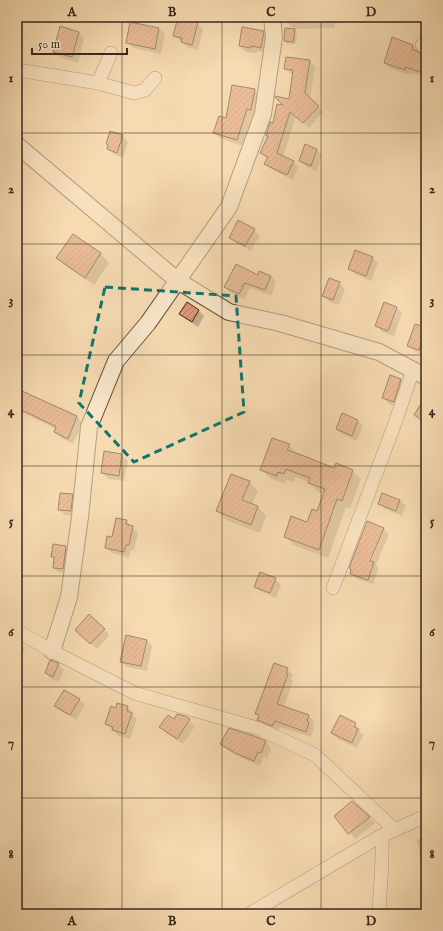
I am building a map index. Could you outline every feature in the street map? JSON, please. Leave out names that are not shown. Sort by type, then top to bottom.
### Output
[{"type":"street","points":[[52,651],[69,597],[80,517],[89,427],[116,361],[148,323],[229,208],[263,114],[274,37],[272,17]]},
{"type":"street","points":[[98,83],[111,53]]},
{"type":"street","points":[[17,72],[24,71],[98,83],[134,93],[145,90],[155,78]]},
{"type":"street","points":[[17,145],[178,281],[228,312],[280,323],[379,352],[419,373],[395,423],[333,588]]},
{"type":"street","points":[[17,631],[52,651],[134,693],[257,728],[315,754],[395,830]]},
{"type":"street","points":[[248,914],[382,836],[426,816]]},
{"type":"street","points":[[379,914],[380,880],[383,856],[382,836]]},
{"type":"highlighted area","points":[[105,287],[236,296],[244,412],[134,462],[79,403]]},
{"type":"building","points":[[178,17],[198,22],[192,45],[181,42],[182,38],[173,36]]},
{"type":"building","points":[[130,22],[159,28],[155,49],[126,43]]},
{"type":"building","points":[[60,26],[79,32],[72,57],[53,52]]},
{"type":"building","points":[[242,27],[264,31],[261,48],[239,46]]},
{"type":"building","points":[[285,28],[295,29],[293,42],[284,41]]},
{"type":"building","points":[[392,37],[413,45],[412,49],[426,54],[426,74],[405,67],[405,70],[384,63]]},
{"type":"building","points":[[286,57],[310,60],[305,93],[319,106],[303,123],[290,112],[277,153],[294,161],[287,175],[264,164],[268,157],[260,153],[268,136],[266,136],[270,122],[273,123],[277,104],[283,105],[275,96],[289,99],[293,70],[284,69]]},
{"type":"building","points":[[232,85],[255,89],[251,110],[247,109],[237,140],[213,133],[219,116],[226,118]]},
{"type":"building","points":[[110,131],[123,135],[117,153],[107,149],[108,145],[106,144]]},
{"type":"building","points":[[305,144],[317,149],[311,166],[299,161]]},
{"type":"building","points":[[238,220],[255,229],[245,246],[229,238]]},
{"type":"building","points":[[73,234],[101,253],[85,278],[56,258]]},
{"type":"building","points":[[355,250],[373,257],[366,276],[348,269]]},
{"type":"building","points":[[236,264],[258,275],[259,271],[271,276],[265,290],[245,283],[239,294],[224,287]]},
{"type":"building","points":[[329,278],[340,282],[333,300],[322,296]]},
{"type":"building","points":[[187,302],[199,310],[192,322],[179,314]]},
{"type":"building","points":[[384,302],[397,307],[388,331],[375,326]]},
{"type":"building","points":[[415,324],[426,327],[419,350],[407,346]]},
{"type":"building","points":[[390,375],[401,379],[394,402],[382,398]]},
{"type":"building","points":[[20,390],[77,416],[68,439],[54,432],[56,427],[53,425],[17,408],[17,396]]},
{"type":"building","points":[[426,396],[426,423],[414,415]]},
{"type":"building","points":[[342,413],[358,420],[352,436],[336,429]]},
{"type":"building","points":[[272,438],[290,444],[287,450],[334,468],[336,463],[353,470],[342,501],[337,499],[319,550],[284,537],[291,516],[307,522],[312,509],[317,511],[325,489],[308,483],[310,478],[286,469],[284,474],[278,472],[277,476],[260,470]]},
{"type":"building","points":[[104,451],[122,454],[119,476],[101,473]]},
{"type":"building","points":[[231,474],[250,481],[242,500],[258,506],[251,525],[216,511]]},
{"type":"building","points":[[60,493],[73,494],[71,511],[58,510]]},
{"type":"building","points":[[382,493],[400,500],[396,511],[378,504]]},
{"type":"building","points":[[116,518],[127,520],[126,524],[133,526],[129,545],[126,545],[124,552],[105,548],[107,536],[112,537]]},
{"type":"building","points":[[367,521],[384,528],[370,561],[374,562],[368,580],[350,574],[351,569],[349,568]]},
{"type":"building","points":[[53,544],[66,546],[63,569],[53,568],[54,557],[51,557]]},
{"type":"building","points":[[260,572],[276,578],[270,593],[254,587]]},
{"type":"building","points":[[89,614],[105,629],[90,644],[75,630]]},
{"type":"building","points":[[126,635],[147,640],[141,666],[120,662]]},
{"type":"building","points":[[50,660],[59,663],[53,677],[45,673]]},
{"type":"building","points":[[274,663],[288,668],[286,673],[288,674],[277,704],[309,715],[307,721],[309,722],[306,732],[275,721],[272,726],[257,720],[259,715],[255,714]]},
{"type":"building","points":[[64,690],[80,699],[70,715],[54,706]]},
{"type":"building","points":[[117,703],[128,706],[127,711],[132,713],[125,734],[112,730],[113,727],[105,724],[111,706],[116,708]]},
{"type":"building","points":[[177,714],[190,719],[177,739],[159,727],[168,715],[174,719]]},
{"type":"building","points":[[340,715],[356,723],[354,727],[358,729],[352,743],[331,733]]},
{"type":"building","points":[[229,728],[266,741],[261,753],[258,752],[254,761],[235,753],[220,744]]},
{"type":"building","points":[[352,801],[370,817],[348,834],[334,816]]}]
